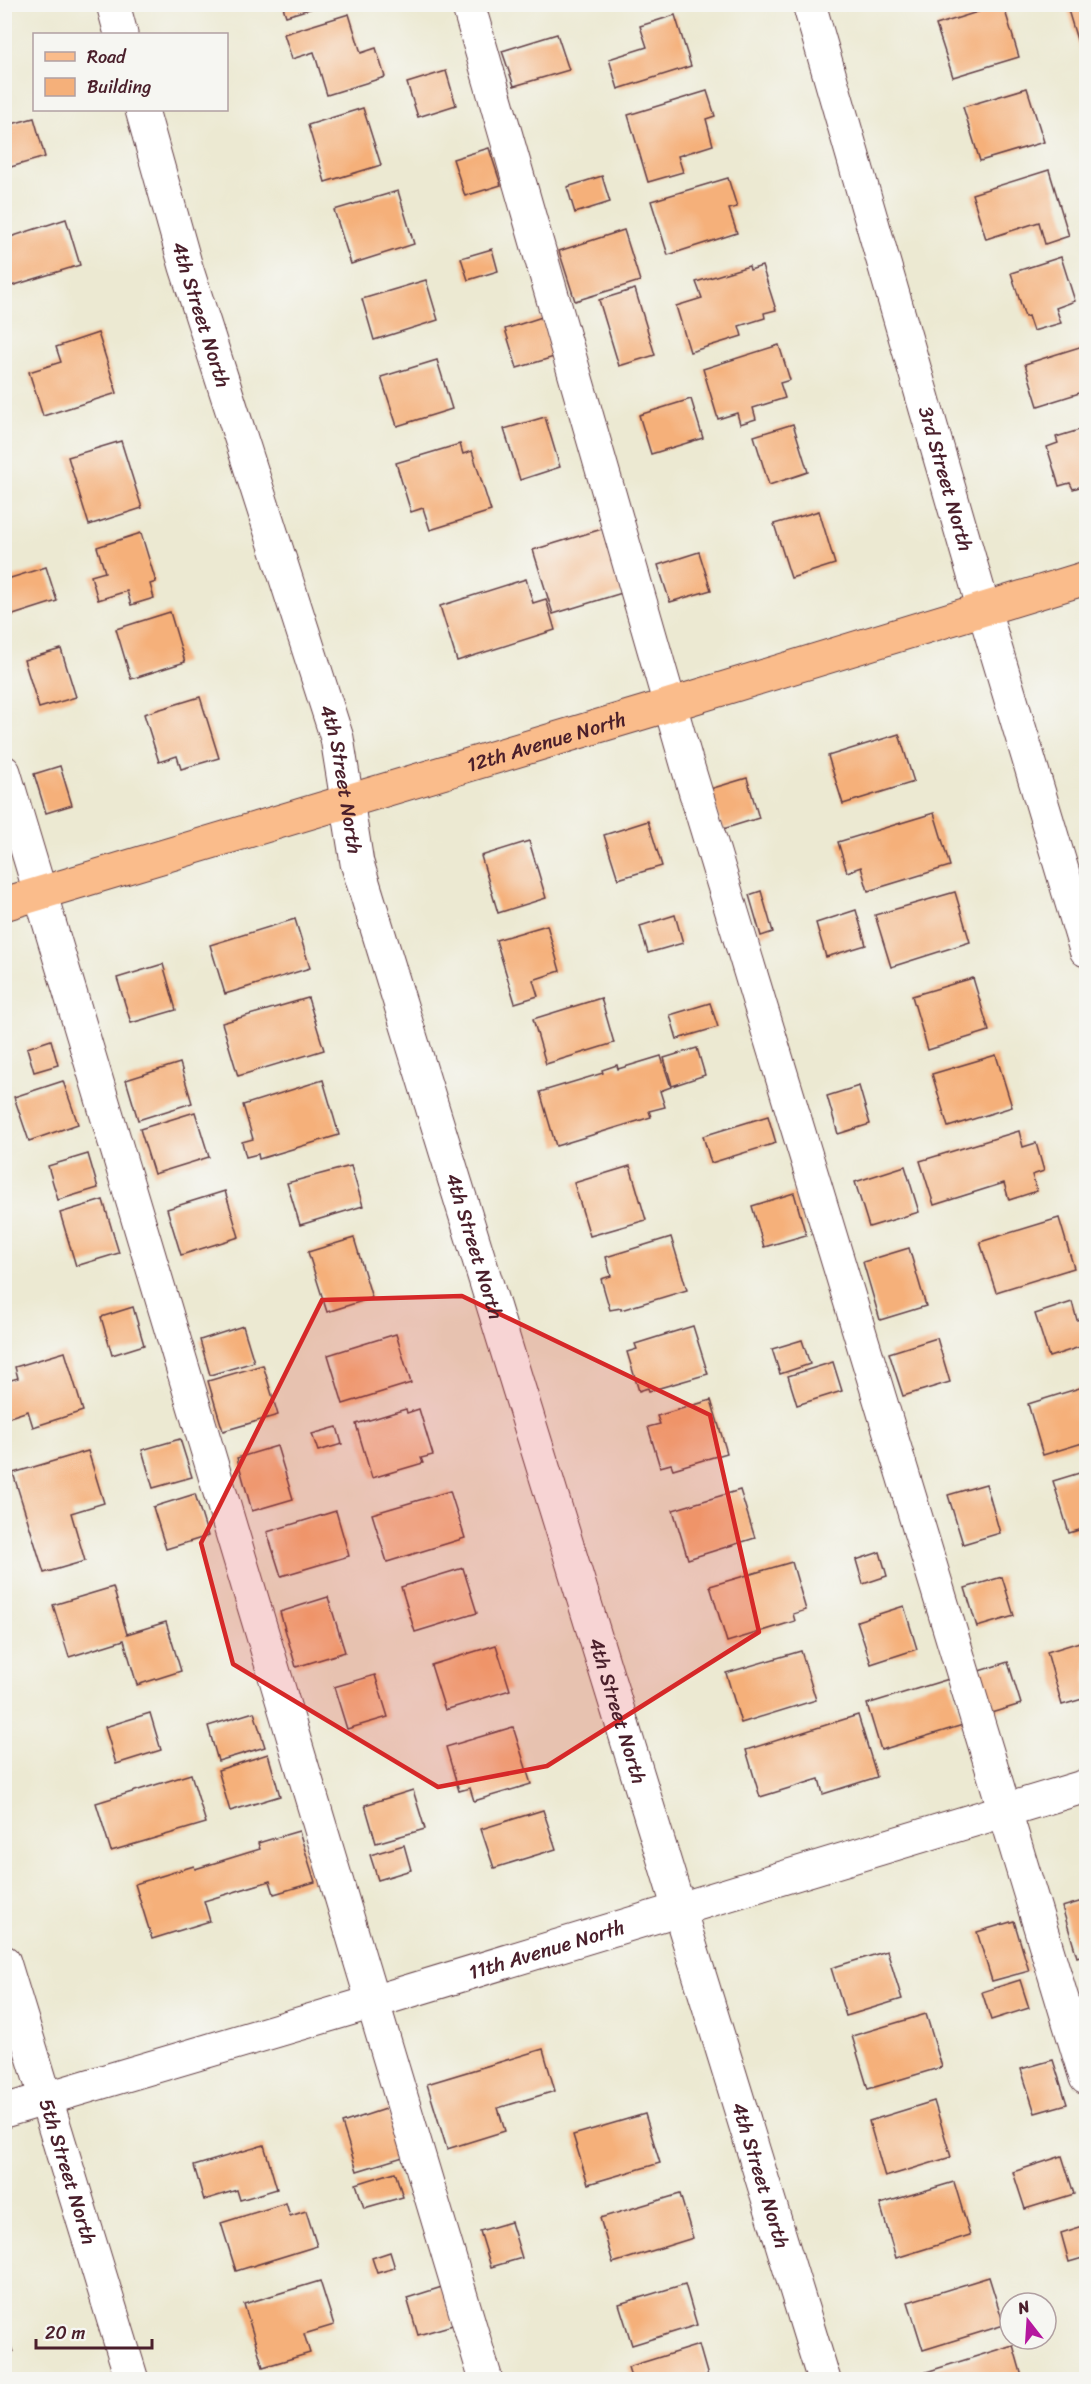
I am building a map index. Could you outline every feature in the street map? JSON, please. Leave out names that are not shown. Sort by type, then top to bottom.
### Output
[{"type":"main road","name":"12th Avenue North","points":[[4,904],[1086,578]]},
{"type":"street","points":[[113,4],[121,33]]},
{"type":"street","points":[[468,4],[669,705],[1086,2078]]},
{"type":"street","name":"3rd Street North","points":[[810,4],[984,610],[1086,950]]},
{"type":"street","name":"4th Street North","points":[[142,111],[186,267],[336,738],[357,863],[824,2379]]},
{"type":"street","points":[[4,772],[486,2379]]},
{"type":"street","name":"11th Avenue North","points":[[4,2111],[1086,1786]]},
{"type":"street","name":"5th Street North","points":[[4,1962],[132,2379]]},
{"type":"highlighted area","points":[[462,1296],[710,1415],[759,1632],[547,1766],[438,1787],[233,1664],[201,1543],[322,1300]]},
{"type":"building","points":[[282,4],[323,4],[323,5],[286,16]]},
{"type":"building","points":[[1003,4],[1019,57],[953,77],[936,25]]},
{"type":"building","points":[[1086,4],[1086,51],[1081,53],[1068,10]]},
{"type":"building","points":[[349,14],[361,53],[376,48],[385,77],[327,95],[314,52],[292,59],[284,34]]},
{"type":"building","points":[[675,15],[691,66],[618,89],[609,59],[647,47],[640,26]]},
{"type":"building","points":[[557,34],[569,70],[514,86],[502,51]]},
{"type":"building","points":[[446,71],[456,105],[418,117],[407,83]]},
{"type":"building","points":[[1027,88],[1044,142],[980,161],[963,107]]},
{"type":"building","points":[[707,91],[715,116],[706,119],[713,145],[678,156],[683,172],[648,182],[628,115]]},
{"type":"building","points":[[363,108],[381,165],[325,182],[308,125]]},
{"type":"building","points":[[34,118],[45,157],[4,169],[4,126]]},
{"type":"building","points":[[489,148],[501,185],[465,196],[453,159]]},
{"type":"building","points":[[1049,170],[1069,236],[1045,244],[1039,222],[986,239],[972,194]]},
{"type":"building","points":[[602,176],[610,202],[575,213],[567,187]]},
{"type":"building","points":[[728,178],[737,207],[729,209],[737,233],[668,255],[651,201]]},
{"type":"building","points":[[398,191],[414,244],[351,264],[334,210]]},
{"type":"building","points":[[66,219],[80,265],[8,287],[4,275],[4,239]]},
{"type":"building","points":[[624,230],[640,281],[575,301],[559,251]]},
{"type":"building","points":[[492,249],[498,271],[468,280],[461,258]]},
{"type":"building","points":[[1061,257],[1075,301],[1056,308],[1061,323],[1033,331],[1028,316],[1025,317],[1011,273]]},
{"type":"building","points":[[749,266],[750,270],[762,266],[776,310],[764,313],[765,318],[739,326],[742,336],[690,352],[676,306],[702,298],[696,282]]},
{"type":"building","points":[[426,280],[438,320],[374,340],[362,299]]},
{"type":"building","points":[[635,289],[655,355],[619,366],[599,300]]},
{"type":"building","points":[[542,317],[554,357],[517,368],[505,329]]},
{"type":"building","points":[[98,333],[117,393],[43,416],[29,372],[61,362],[56,347]]},
{"type":"building","points":[[779,345],[790,380],[780,383],[785,398],[753,408],[756,419],[740,424],[737,413],[718,419],[703,369]]},
{"type":"building","points":[[1086,345],[1086,391],[1038,406],[1025,364]]},
{"type":"building","points":[[437,360],[452,409],[397,426],[381,377]]},
{"type":"building","points":[[691,399],[703,438],[651,454],[639,415]]},
{"type":"building","points":[[545,417],[560,467],[520,480],[504,429]]},
{"type":"building","points":[[793,424],[808,472],[769,485],[754,436]]},
{"type":"building","points":[[1086,428],[1086,485],[1073,489],[1070,483],[1059,486],[1047,447],[1058,443],[1056,437]]},
{"type":"building","points":[[121,441],[142,508],[89,525],[68,457]]},
{"type":"building","points":[[460,444],[463,454],[472,451],[491,511],[430,530],[423,508],[411,512],[396,463]]},
{"type":"building","points":[[819,511],[835,564],[791,578],[774,524]]},
{"type":"building","points":[[602,529],[622,593],[553,614],[533,550]]},
{"type":"building","points":[[141,533],[156,582],[150,584],[154,598],[131,605],[127,591],[98,600],[91,576],[105,572],[97,547]]},
{"type":"building","points":[[699,552],[711,590],[670,602],[658,565]]},
{"type":"building","points":[[46,567],[57,601],[10,616],[4,598],[4,580]]},
{"type":"building","points":[[526,579],[533,603],[546,599],[555,630],[457,661],[440,606]]},
{"type":"building","points":[[170,612],[185,662],[131,679],[116,629]]},
{"type":"building","points":[[61,649],[76,697],[39,708],[24,660]]},
{"type":"building","points":[[200,697],[219,758],[181,769],[177,756],[159,762],[144,714]]},
{"type":"building","points":[[899,734],[914,782],[843,804],[828,756]]},
{"type":"building","points":[[60,766],[72,805],[46,813],[34,774]]},
{"type":"building","points":[[747,778],[759,818],[723,829],[710,789]]},
{"type":"building","points":[[934,813],[950,866],[868,891],[861,867],[847,872],[838,842]]},
{"type":"building","points":[[648,821],[662,866],[618,879],[604,835]]},
{"type":"building","points":[[529,841],[546,898],[498,913],[481,856]]},
{"type":"building","points":[[761,891],[773,932],[761,936],[749,895]]},
{"type":"building","points":[[955,892],[970,942],[891,967],[875,915]]},
{"type":"building","points":[[856,910],[866,945],[826,957],[816,923]]},
{"type":"building","points":[[675,915],[683,943],[648,953],[640,926]]},
{"type":"building","points":[[295,919],[310,968],[225,994],[210,945]]},
{"type":"building","points":[[547,925],[560,971],[533,980],[538,996],[515,1003],[496,940]]},
{"type":"building","points":[[163,964],[176,1010],[131,1023],[117,978]]},
{"type":"building","points":[[973,978],[989,1031],[928,1050],[912,996]]},
{"type":"building","points":[[308,998],[324,1050],[238,1076],[222,1023]]},
{"type":"building","points":[[601,998],[614,1043],[546,1064],[533,1019]]},
{"type":"building","points":[[710,1003],[718,1027],[677,1039],[670,1015]]},
{"type":"building","points":[[51,1040],[58,1065],[34,1072],[27,1048]]},
{"type":"building","points":[[697,1048],[705,1075],[672,1086],[664,1058]]},
{"type":"building","points":[[996,1055],[1012,1107],[948,1127],[932,1074]]},
{"type":"building","points":[[661,1056],[671,1087],[660,1091],[665,1107],[649,1111],[651,1117],[556,1146],[540,1092],[603,1073],[602,1070],[617,1065],[618,1069]]},
{"type":"building","points":[[180,1063],[192,1103],[138,1120],[126,1080]]},
{"type":"building","points":[[323,1080],[339,1135],[259,1159],[258,1154],[246,1157],[242,1142],[253,1139],[243,1105]]},
{"type":"building","points":[[63,1081],[78,1124],[29,1141],[14,1097]]},
{"type":"building","points":[[859,1086],[870,1124],[838,1134],[827,1096]]},
{"type":"building","points":[[195,1112],[209,1157],[154,1174],[140,1129]]},
{"type":"building","points":[[768,1116],[776,1143],[711,1163],[703,1136]]},
{"type":"building","points":[[1019,1131],[1023,1147],[1036,1143],[1044,1171],[1032,1175],[1037,1191],[1009,1200],[1004,1183],[934,1205],[920,1161]]},
{"type":"building","points":[[88,1154],[98,1188],[58,1200],[48,1166]]},
{"type":"building","points":[[351,1166],[363,1206],[300,1225],[287,1183]]},
{"type":"building","points":[[630,1166],[646,1220],[590,1236],[574,1183]]},
{"type":"building","points":[[905,1166],[919,1212],[869,1227],[855,1182]]},
{"type":"building","points":[[225,1191],[239,1237],[181,1255],[167,1209]]},
{"type":"building","points":[[794,1193],[806,1235],[764,1247],[752,1206]]},
{"type":"building","points":[[103,1200],[119,1253],[76,1266],[60,1213]]},
{"type":"building","points":[[1059,1218],[1074,1268],[996,1292],[980,1242]]},
{"type":"building","points":[[671,1237],[687,1290],[621,1310],[621,1308],[610,1310],[601,1279],[611,1276],[606,1257]]},
{"type":"building","points":[[354,1238],[372,1298],[327,1312],[308,1252]]},
{"type":"building","points":[[909,1248],[926,1306],[880,1320],[863,1262]]},
{"type":"building","points":[[4,1293],[10,1310],[4,1312]]},
{"type":"building","points":[[1072,1302],[1077,1320],[1086,1317],[1086,1345],[1049,1357],[1035,1314]]},
{"type":"building","points":[[133,1307],[144,1345],[112,1355],[101,1317]]},
{"type":"building","points":[[243,1326],[254,1362],[210,1375],[200,1340]]},
{"type":"building","points":[[693,1326],[708,1374],[649,1391],[648,1388],[639,1391],[627,1352],[637,1349],[635,1344]]},
{"type":"building","points":[[396,1334],[411,1383],[343,1404],[328,1355]]},
{"type":"building","points":[[937,1338],[950,1382],[903,1396],[889,1353]]},
{"type":"building","points":[[802,1340],[810,1364],[780,1374],[772,1349]]},
{"type":"building","points":[[65,1352],[83,1411],[33,1427],[28,1411],[4,1419],[4,1382],[18,1378],[15,1367]]},
{"type":"building","points":[[833,1362],[842,1391],[797,1405],[788,1376]]},
{"type":"building","points":[[263,1365],[278,1415],[223,1431],[208,1381]]},
{"type":"building","points":[[1086,1386],[1086,1442],[1043,1455],[1028,1404]]},
{"type":"building","points":[[711,1400],[727,1453],[673,1469],[671,1464],[660,1467],[648,1427],[660,1424],[657,1416]]},
{"type":"building","points":[[406,1409],[407,1413],[419,1409],[433,1455],[421,1458],[423,1463],[372,1478],[356,1424]]},
{"type":"building","points":[[337,1427],[342,1444],[318,1451],[312,1434]]},
{"type":"building","points":[[180,1439],[192,1477],[153,1488],[142,1450]]},
{"type":"building","points":[[277,1446],[293,1499],[252,1511],[237,1458]]},
{"type":"building","points":[[88,1451],[104,1503],[71,1513],[85,1561],[44,1573],[13,1473]]},
{"type":"building","points":[[1086,1471],[1086,1528],[1069,1533],[1053,1481]]},
{"type":"building","points":[[986,1484],[1000,1533],[963,1544],[948,1495]]},
{"type":"building","points":[[740,1490],[755,1538],[688,1559],[673,1510]]},
{"type":"building","points":[[450,1491],[465,1538],[387,1562],[372,1514]]},
{"type":"building","points":[[195,1494],[208,1536],[166,1549],[153,1507]]},
{"type":"building","points":[[336,1511],[349,1556],[281,1576],[267,1532]]},
{"type":"building","points":[[880,1552],[887,1576],[863,1584],[856,1560]]},
{"type":"building","points":[[792,1562],[806,1610],[793,1614],[795,1621],[727,1642],[710,1586]]},
{"type":"building","points":[[463,1568],[477,1613],[415,1632],[401,1587]]},
{"type":"building","points":[[1002,1577],[1014,1616],[977,1627],[965,1588]]},
{"type":"building","points":[[113,1587],[127,1634],[166,1622],[181,1671],[137,1685],[124,1640],[69,1657],[53,1605]]},
{"type":"building","points":[[328,1597],[345,1652],[296,1667],[280,1612]]},
{"type":"building","points":[[904,1606],[917,1649],[871,1664],[857,1621]]},
{"type":"building","points":[[1086,1640],[1086,1698],[1062,1705],[1047,1652]]},
{"type":"building","points":[[496,1645],[510,1690],[445,1710],[431,1665]]},
{"type":"building","points":[[801,1651],[816,1700],[741,1723],[726,1673]]},
{"type":"building","points":[[1008,1662],[1021,1704],[991,1713],[979,1671]]},
{"type":"building","points":[[375,1675],[388,1717],[347,1729],[334,1687]]},
{"type":"building","points":[[949,1679],[963,1725],[881,1750],[867,1704]]},
{"type":"building","points":[[254,1712],[265,1747],[218,1761],[208,1726]]},
{"type":"building","points":[[150,1713],[161,1750],[116,1764],[105,1727]]},
{"type":"building","points":[[858,1715],[877,1777],[823,1794],[819,1779],[760,1797],[746,1750]]},
{"type":"building","points":[[513,1727],[531,1784],[474,1801],[470,1788],[459,1791],[446,1747]]},
{"type":"building","points":[[268,1754],[280,1796],[230,1811],[218,1770]]},
{"type":"building","points":[[191,1774],[206,1823],[111,1851],[96,1803]]},
{"type":"building","points":[[413,1790],[425,1829],[376,1843],[365,1805]]},
{"type":"building","points":[[543,1810],[556,1849],[494,1868],[481,1829]]},
{"type":"building","points":[[299,1831],[315,1882],[274,1894],[270,1881],[204,1901],[210,1921],[152,1939],[135,1884],[260,1849],[258,1843]]},
{"type":"building","points":[[404,1845],[411,1870],[378,1880],[370,1855]]},
{"type":"building","points":[[1086,1900],[1086,1954],[1077,1957],[1062,1907]]},
{"type":"building","points":[[1014,1921],[1029,1971],[992,1981],[977,1932]]},
{"type":"building","points":[[887,1951],[902,1999],[846,2016],[831,1968]]},
{"type":"building","points":[[1020,1980],[1029,2008],[991,2020],[982,1992]]},
{"type":"building","points":[[926,2014],[942,2067],[868,2089],[852,2036]]},
{"type":"building","points":[[543,2049],[555,2091],[498,2108],[505,2131],[447,2149],[427,2084]]},
{"type":"building","points":[[1053,2060],[1067,2104],[1035,2113],[1021,2069]]},
{"type":"building","points":[[934,2101],[951,2157],[885,2177],[869,2121]]},
{"type":"building","points":[[388,2108],[403,2157],[357,2171],[342,2123]]},
{"type":"building","points":[[645,2114],[660,2163],[588,2184],[573,2135]]},
{"type":"building","points":[[264,2145],[277,2189],[240,2200],[237,2190],[204,2200],[194,2166]]},
{"type":"building","points":[[1062,2156],[1074,2194],[1025,2209],[1013,2172]]},
{"type":"building","points":[[395,2172],[403,2197],[364,2208],[356,2184]]},
{"type":"building","points":[[954,2182],[970,2235],[896,2258],[880,2204]]},
{"type":"building","points":[[680,2194],[693,2238],[613,2263],[600,2218]]},
{"type":"building","points":[[286,2203],[290,2216],[306,2211],[317,2246],[236,2271],[221,2223]]},
{"type":"building","points":[[511,2222],[522,2258],[491,2267],[480,2231]]},
{"type":"building","points":[[1086,2225],[1086,2257],[1069,2262],[1061,2233]]},
{"type":"building","points":[[390,2252],[395,2268],[377,2273],[372,2258]]},
{"type":"building","points":[[989,2277],[998,2306],[998,2327],[923,2350],[908,2302]]},
{"type":"building","points":[[320,2281],[334,2325],[304,2334],[310,2353],[263,2367],[244,2304]]},
{"type":"building","points":[[685,2284],[697,2325],[632,2345],[619,2304]]},
{"type":"building","points":[[442,2287],[453,2325],[418,2335],[407,2298]]},
{"type":"building","points":[[4,2327],[13,2352],[4,2355]]},
{"type":"building","points":[[699,2345],[709,2380],[632,2380],[628,2367]]},
{"type":"building","points":[[998,2350],[1015,2351],[1023,2380],[928,2380],[926,2372]]},
{"type":"building","points":[[330,2375],[331,2380],[317,2380],[317,2379]]}]
